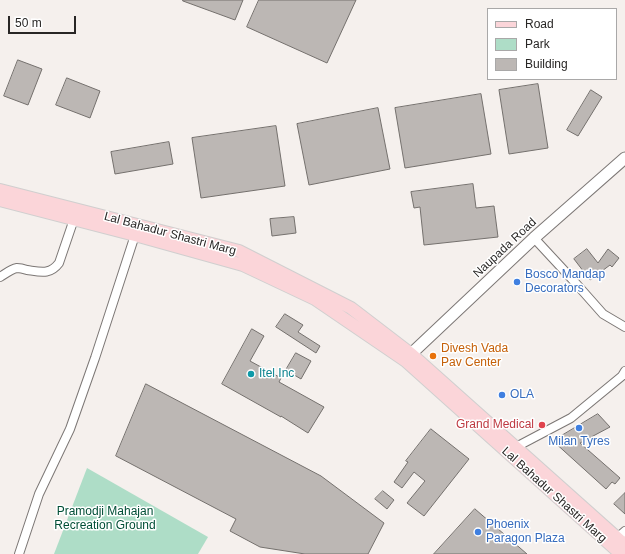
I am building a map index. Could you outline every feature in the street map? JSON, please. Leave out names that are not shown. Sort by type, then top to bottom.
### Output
[{"type":"main road","name":"Lal Bahadur Shastri Marg","points":[[0,190],[136,230],[243,265],[276,286],[315,299],[408,357],[621,554]]},
{"type":"main road","name":"Lal Bahadur Shastri Marg","points":[[0,200],[74,219],[239,251],[351,308],[622,538]]},
{"type":"main road","points":[[236,263],[239,251]]},
{"type":"street","name":"Naupada Road","points":[[408,357],[534,238],[625,158]]},
{"type":"street","points":[[0,277],[18,268],[37,272],[48,272],[54,269],[59,263],[74,219]]},
{"type":"street","points":[[19,554],[39,494],[70,429],[96,358],[136,230]]},
{"type":"street","points":[[534,238],[603,314],[625,327]]},
{"type":"street","points":[[516,447],[571,418],[622,376],[625,371]]},
{"type":"green space","name":"Pramodji Mahajan Recreation Ground","points":[[87,468],[208,537],[198,554],[54,554]]},
{"type":"building","points":[[183,0],[243,0],[235,20]]},
{"type":"building","points":[[259,0],[356,0],[327,63],[247,27]]},
{"type":"building","points":[[18,60],[42,69],[28,105],[4,96]]},
{"type":"building","points":[[67,78],[100,91],[90,118],[56,105]]},
{"type":"building","points":[[538,84],[548,148],[509,154],[499,90]]},
{"type":"building","points":[[591,90],[602,97],[578,136],[567,130]]},
{"type":"building","points":[[481,94],[491,154],[405,168],[395,108]]},
{"type":"building","points":[[378,108],[390,169],[309,185],[297,124]]},
{"type":"building","points":[[276,126],[285,186],[201,198],[192,138]]},
{"type":"building","points":[[169,142],[173,164],[115,174],[111,152]]},
{"type":"building","points":[[473,184],[476,208],[494,206],[498,237],[424,245],[420,207],[414,208],[411,192]]},
{"type":"building","points":[[294,217],[296,233],[272,236],[270,219]]},
{"type":"building","points":[[587,249],[598,263],[608,249],[619,258],[612,267],[610,265],[590,280],[574,259]]},
{"type":"building","points":[[285,314],[303,325],[298,332],[320,346],[316,353],[276,327]]},
{"type":"building","name":"Itel Inc","points":[[252,329],[264,336],[250,361],[281,378],[279,382],[324,407],[308,433],[281,416],[222,384]]},
{"type":"building","points":[[296,353],[311,361],[301,379],[286,370]]},
{"type":"building","points":[[146,384],[321,476],[384,523],[368,554],[305,554],[260,547],[230,531],[236,519],[116,456]]},
{"type":"building","points":[[598,414],[610,427],[580,443],[620,478],[615,484],[612,482],[606,489],[553,441]]},
{"type":"building","points":[[431,429],[469,459],[424,516],[407,503],[425,481],[414,472],[402,488],[394,482],[408,462],[406,461]]},
{"type":"building","points":[[383,491],[394,500],[387,509],[375,499]]},
{"type":"building","points":[[625,493],[625,514],[614,504]]},
{"type":"building","name":"Phoenix Paragon Plaza","points":[[475,509],[527,554],[434,554]]},
{"type":"place","name":"Bosco Mandap Decorators","points":[[517,282]]},
{"type":"place","name":"Divesh Vada Pav Center","points":[[433,356]]},
{"type":"place","name":"Itel Inc","points":[[251,374]]},
{"type":"place","name":"OLA","points":[[502,395]]},
{"type":"place","name":"Grand Medical","points":[[542,425]]},
{"type":"place","name":"Milan Tyres","points":[[579,428]]},
{"type":"place","name":"Phoenix Paragon Plaza","points":[[478,532]]}]
